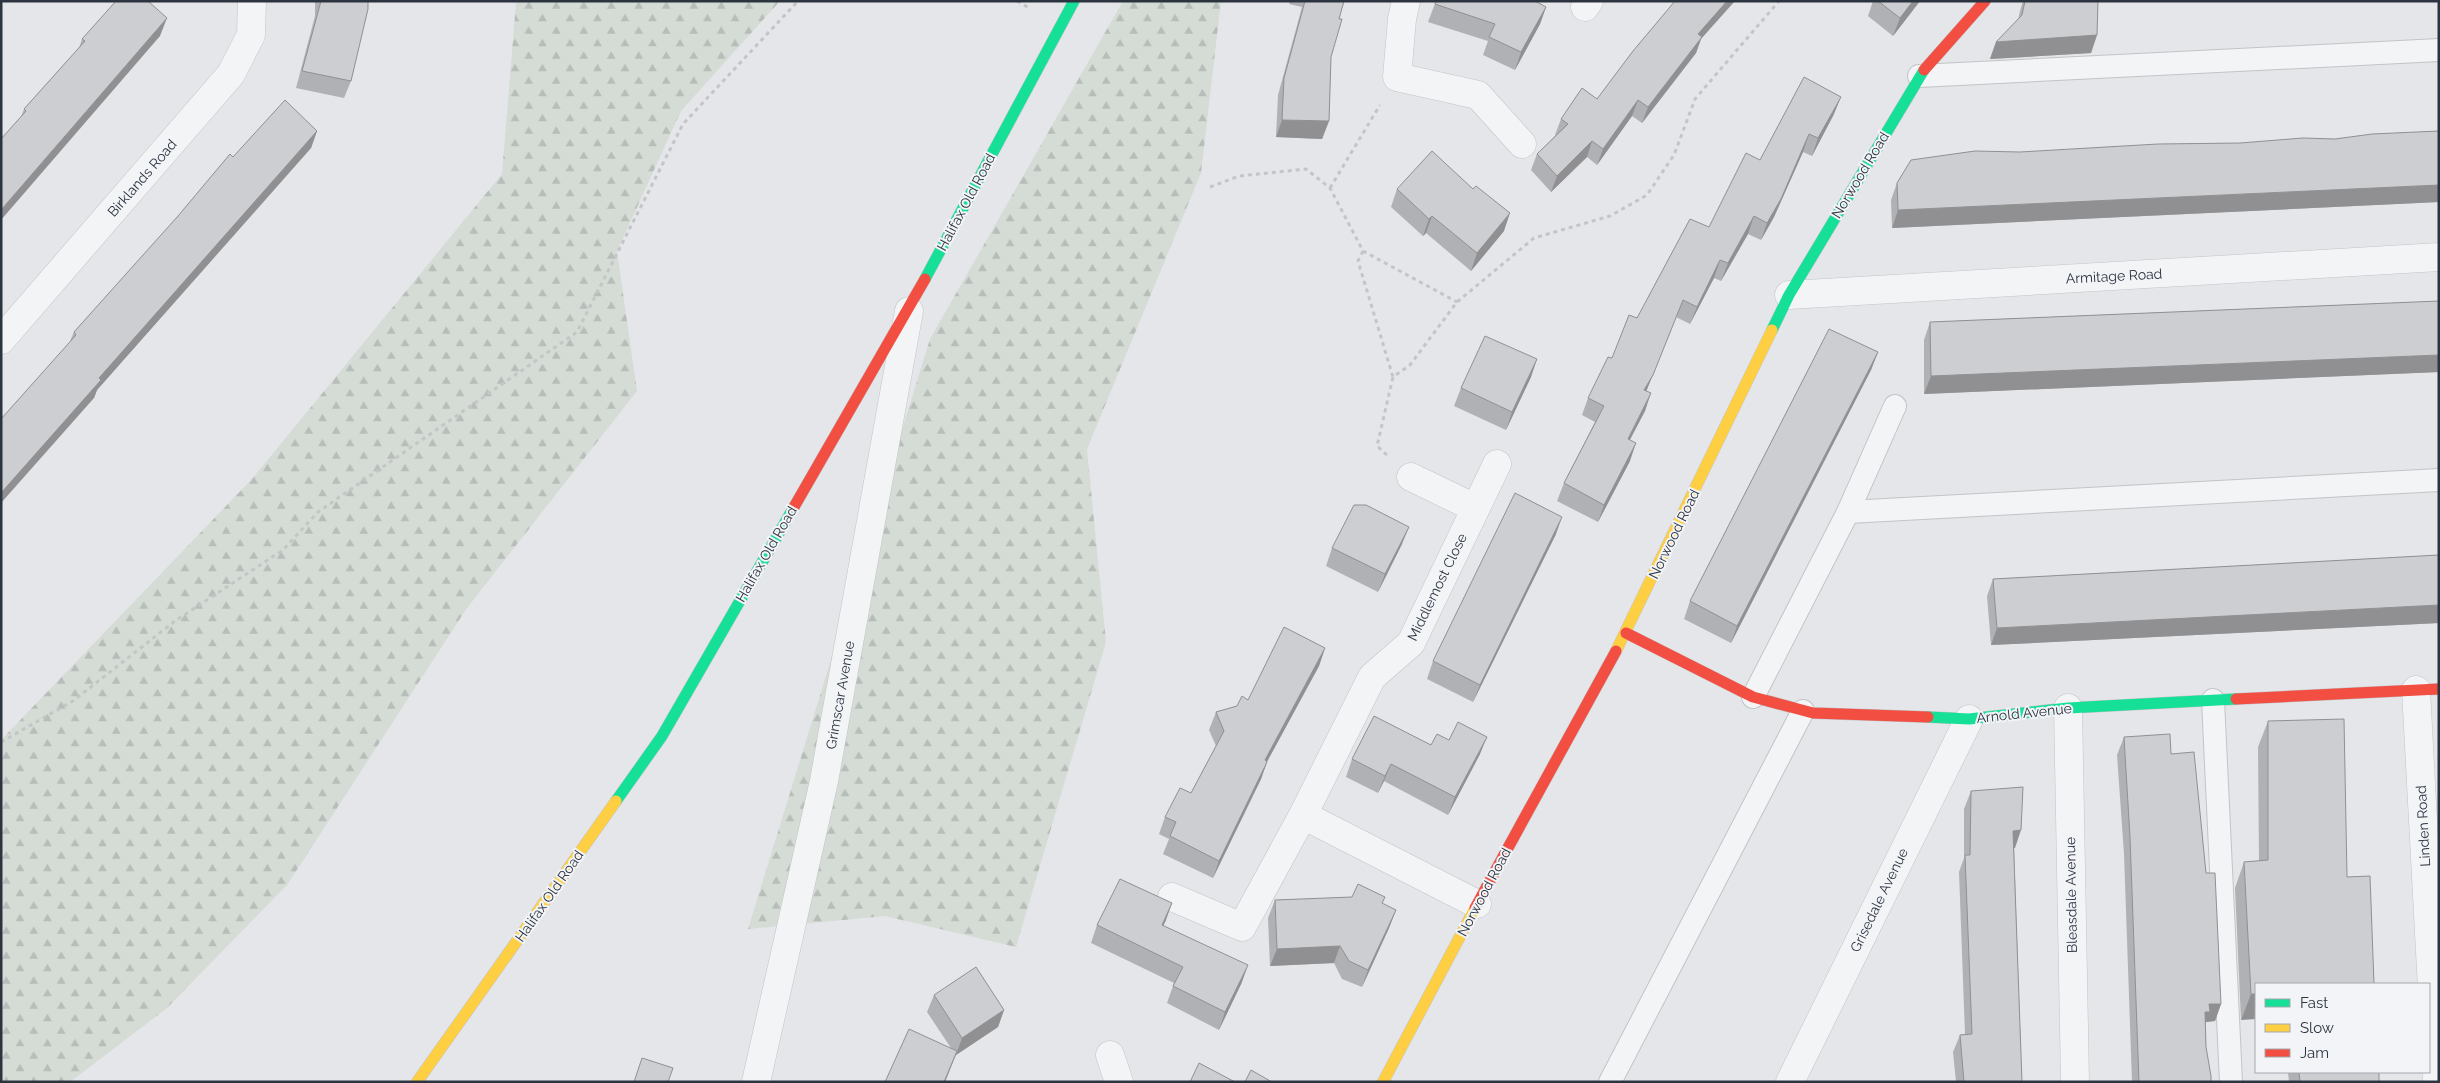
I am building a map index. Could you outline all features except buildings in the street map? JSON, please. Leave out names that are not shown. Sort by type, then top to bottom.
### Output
[{"type":"street","name":"Birklands Road","points":[[1,340],[231,74],[251,35],[252,1]]},
{"type":"street","name":"Halifax Old Road","points":[[417,1082],[662,736],[910,306],[1074,1]]},
{"type":"street","points":[[1406,1],[1402,19],[1397,77],[1478,95],[1522,144]]},
{"type":"street","name":"Norwood Road","points":[[1383,1082],[1477,904],[1626,633],[1789,295],[1919,76],[1985,1]]},
{"type":"street","name":"Armitage Road","points":[[1789,295],[2439,257]]},
{"type":"street","name":"Grimscar Avenue","points":[[756,1082],[824,781],[910,306]]},
{"type":"street","name":"Middlemost Close","points":[[1172,897],[1242,927],[1303,815],[1372,677],[1411,643],[1496,464]]},
{"type":"street","points":[[1411,477],[1475,508]]},
{"type":"street","name":"Arnold Avenue","points":[[1626,633],[1753,697],[1813,713],[1969,719],[2068,708],[2427,689]]},
{"type":"street","name":"Linden Road","points":[[2427,689],[2437,1082]]},
{"type":"street","name":"Bleasdale Avenue","points":[[2068,708],[2075,1082]]},
{"type":"street","name":"Grisedale Avenue","points":[[1790,1082],[1969,719]]},
{"type":"street","points":[[1303,815],[1477,904]]},
{"type":"street","points":[[1110,1055],[1119,1082]]},
{"type":"lane","points":[[1919,76],[2439,50]]},
{"type":"lane","points":[[1753,697],[1848,512],[1895,406]]},
{"type":"lane","points":[[1848,512],[2439,480]]},
{"type":"lane","points":[[2213,700],[2231,1082]]},
{"type":"lane","points":[[1610,1082],[1803,711]]},
{"type":"path","points":[[1,742],[73,701],[175,621],[284,550],[318,512],[576,332],[683,124],[798,1]]},
{"type":"path","points":[[1393,376],[1410,365],[1457,302],[1534,238],[1610,216],[1647,195],[1674,155],[1695,99],[1779,1]]},
{"type":"path","points":[[1330,188],[1397,77]]},
{"type":"path","points":[[1210,187],[1239,176],[1306,168],[1330,188],[1363,251],[1457,302]]},
{"type":"path","points":[[1363,251],[1358,261],[1393,376],[1377,446],[1411,477]]},
{"type":"green space","points":[[521,1],[780,1],[681,111],[617,251],[637,391],[467,608],[287,885],[167,1008],[70,1082],[1,1082],[1,740],[252,479],[502,174],[516,3]]},
{"type":"green space","points":[[1123,1],[1221,1],[1201,173],[1087,449],[1106,642],[1016,947],[885,916],[748,929],[930,339]]},
{"type":"traffic: fast","points":[[925,279],[1074,1]]},
{"type":"traffic: fast","points":[[1772,330],[1789,295],[1924,70]]},
{"type":"traffic: fast","points":[[616,801],[662,736],[794,507]]},
{"type":"traffic: fast","points":[[1928,717],[1969,719],[2068,708],[2236,699]]},
{"type":"traffic: slow","points":[[1616,651],[1772,330]]},
{"type":"traffic: slow","points":[[417,1082],[616,801]]},
{"type":"traffic: slow","points":[[1383,1082],[1475,908]]},
{"type":"traffic: jam","points":[[1924,70],[1985,1]]},
{"type":"traffic: jam","points":[[794,507],[925,279]]},
{"type":"traffic: jam","points":[[1626,633],[1753,697],[1813,713],[1928,717]]},
{"type":"traffic: jam","points":[[1475,908],[1616,651]]},
{"type":"traffic: jam","points":[[2236,699],[2439,689]]}]
